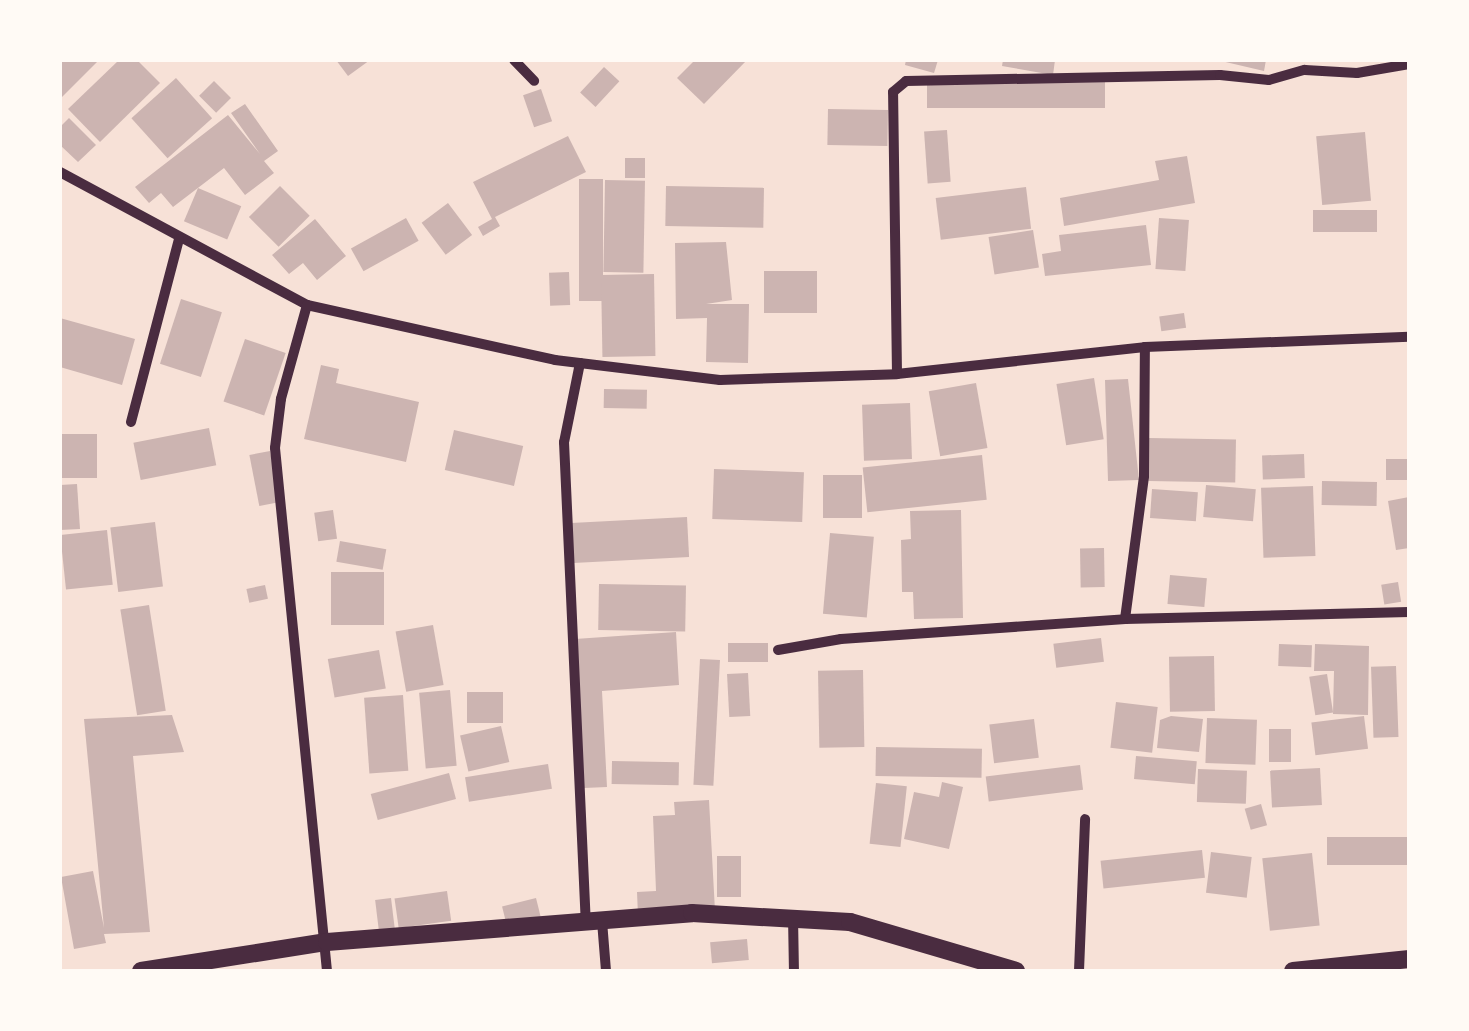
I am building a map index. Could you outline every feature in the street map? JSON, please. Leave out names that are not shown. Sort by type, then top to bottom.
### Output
[{"type":"street","points":[[514,60],[534,80]]},
{"type":"street","points":[[897,374],[894,92],[906,81],[1220,74],[1269,80],[1305,70],[1357,73],[1409,64]]},
{"type":"street","points":[[60,172],[307,305],[580,363],[720,380],[897,374],[1145,347],[1409,337]]},
{"type":"street","points":[[130,422],[179,239]]},
{"type":"street","points":[[307,305],[280,398],[276,448],[327,971]]},
{"type":"street","points":[[1124,619],[1144,476],[1145,347]]},
{"type":"street","points":[[580,363],[564,442],[594,921],[606,971]]},
{"type":"street","points":[[778,650],[840,639],[1124,619],[1409,612]]},
{"type":"street","points":[[1080,971],[1086,819]]},
{"type":"street","points":[[141,971],[327,942],[594,921],[793,915],[850,922],[1016,971]]},
{"type":"street","points":[[793,915],[794,971]]},
{"type":"street","points":[[1294,971],[1409,959]]},
{"type":"building","points":[[60,60],[99,60],[60,99]]},
{"type":"building","points":[[119,60],[137,60],[160,83],[100,142],[68,109]]},
{"type":"building","points":[[336,60],[370,60],[348,76]]},
{"type":"building","points":[[695,60],[747,60],[704,104],[677,78]]},
{"type":"building","points":[[906,60],[938,60],[934,73],[905,65]]},
{"type":"building","points":[[1003,60],[1055,60],[1053,75],[1002,66]]},
{"type":"building","points":[[1217,60],[1266,60],[1264,71]]},
{"type":"building","points":[[604,67],[619,81],[595,107],[580,93]]},
{"type":"building","points":[[176,78],[212,118],[168,158],[131,118]]},
{"type":"building","points":[[927,79],[1105,79],[1105,108],[927,108]]},
{"type":"building","points":[[214,81],[231,98],[216,113],[199,96]]},
{"type":"building","points":[[541,89],[552,121],[534,127],[523,95]]},
{"type":"building","points":[[245,104],[278,151],[264,161],[274,173],[245,195],[224,168],[173,207],[161,193],[149,203],[135,187],[228,115],[260,154],[231,113]]},
{"type":"building","points":[[828,109],[888,110],[887,146],[827,145]]},
{"type":"building","points":[[69,118],[96,145],[78,162],[60,145],[60,127]]},
{"type":"building","points":[[947,130],[951,182],[928,183],[924,132]]},
{"type":"building","points":[[1365,132],[1371,201],[1322,205],[1316,136]]},
{"type":"building","points":[[568,136],[586,172],[495,217],[500,226],[483,236],[478,227],[492,219],[473,182]]},
{"type":"building","points":[[1187,156],[1195,203],[1064,226],[1060,198],[1159,180],[1155,161]]},
{"type":"building","points":[[625,158],[645,158],[645,178],[625,178]]},
{"type":"building","points":[[579,179],[603,179],[603,301],[579,301]]},
{"type":"building","points":[[605,180],[645,181],[643,273],[603,272]]},
{"type":"building","points":[[280,186],[310,216],[279,247],[249,217]]},
{"type":"building","points":[[666,186],[764,188],[763,228],[665,226]]},
{"type":"building","points":[[1026,187],[1031,229],[941,240],[936,198]]},
{"type":"building","points":[[198,188],[241,206],[227,240],[184,221]]},
{"type":"building","points":[[448,203],[472,235],[446,255],[422,223]]},
{"type":"building","points":[[1313,210],[1377,210],[1377,232],[1313,232]]},
{"type":"building","points":[[406,218],[419,241],[364,271],[351,249]]},
{"type":"building","points":[[1159,218],[1189,220],[1185,271],[1155,269]]},
{"type":"building","points":[[315,219],[346,256],[317,280],[303,263],[289,274],[272,255]]},
{"type":"building","points":[[1146,225],[1151,265],[1045,276],[1042,254],[1061,251],[1059,235]]},
{"type":"building","points":[[1033,230],[1039,268],[994,275],[989,237]]},
{"type":"building","points":[[726,242],[732,300],[706,304],[749,304],[748,363],[706,362],[707,318],[676,319],[675,243]]},
{"type":"building","points":[[764,271],[817,271],[817,313],[764,313]]},
{"type":"building","points":[[569,272],[570,305],[550,306],[549,273]]},
{"type":"building","points":[[654,274],[655,356],[602,357],[601,275]]},
{"type":"building","points":[[181,299],[222,312],[201,377],[160,364]]},
{"type":"building","points":[[1184,313],[1186,328],[1161,331],[1159,316]]},
{"type":"building","points":[[60,318],[135,339],[122,385],[60,367]]},
{"type":"building","points":[[245,339],[286,353],[264,415],[224,401]]},
{"type":"building","points":[[321,365],[339,369],[336,383],[419,402],[406,462],[304,439]]},
{"type":"building","points":[[1094,378],[1104,439],[1066,445],[1056,384]]},
{"type":"building","points":[[1128,379],[1139,480],[1108,481],[1105,380]]},
{"type":"building","points":[[976,383],[987,448],[940,456],[929,391]]},
{"type":"building","points":[[604,389],[647,390],[647,409],[604,408]]},
{"type":"building","points":[[910,403],[912,459],[864,461],[862,405]]},
{"type":"building","points":[[209,428],[216,465],[141,480],[133,443]]},
{"type":"building","points":[[454,430],[523,446],[514,486],[445,470]]},
{"type":"building","points":[[60,434],[97,434],[97,478],[60,478]]},
{"type":"building","points":[[1149,438],[1236,440],[1235,483],[1148,481]]},
{"type":"building","points":[[270,451],[280,502],[259,506],[249,455]]},
{"type":"building","points":[[1304,454],[1305,478],[1263,479],[1262,455]]},
{"type":"building","points":[[982,455],[987,500],[867,512],[863,468]]},
{"type":"building","points":[[1386,459],[1409,459],[1409,480],[1386,480]]},
{"type":"building","points":[[714,469],[804,472],[802,522],[712,519]]},
{"type":"building","points":[[823,475],[862,475],[862,518],[823,518]]},
{"type":"building","points":[[1322,481],[1377,482],[1377,506],[1322,505]]},
{"type":"building","points":[[77,484],[80,529],[60,530],[60,485]]},
{"type":"building","points":[[1206,485],[1256,489],[1253,521],[1203,517]]},
{"type":"building","points":[[1313,486],[1315,556],[1263,558],[1261,488]]},
{"type":"building","points":[[1152,489],[1198,492],[1196,521],[1150,518]]},
{"type":"building","points":[[1409,497],[1409,548],[1396,550],[1388,501]]},
{"type":"building","points":[[333,510],[337,539],[318,541],[314,513]]},
{"type":"building","points":[[961,510],[963,618],[914,619],[913,592],[902,592],[901,540],[911,539],[910,511]]},
{"type":"building","points":[[687,517],[689,557],[573,563],[571,523]]},
{"type":"building","points":[[155,522],[163,587],[118,592],[110,527]]},
{"type":"building","points":[[107,530],[113,585],[66,590],[60,535]]},
{"type":"building","points":[[830,533],[874,537],[867,618],[823,614]]},
{"type":"building","points":[[340,541],[386,549],[383,570],[336,562]]},
{"type":"building","points":[[1080,548],[1104,548],[1105,587],[1081,587]]},
{"type":"building","points":[[331,572],[384,572],[384,625],[331,625]]},
{"type":"building","points":[[1170,575],[1207,578],[1204,607],[1167,604]]},
{"type":"building","points":[[1398,582],[1401,602],[1384,604],[1381,585]]},
{"type":"building","points":[[599,584],[686,586],[685,632],[598,630]]},
{"type":"building","points":[[265,585],[268,599],[249,603],[246,589]]},
{"type":"building","points":[[149,605],[166,711],[137,715],[120,610]]},
{"type":"building","points":[[433,625],[444,685],[406,692],[396,632]]},
{"type":"building","points":[[676,632],[679,685],[602,691],[607,787],[584,788],[575,639]]},
{"type":"building","points":[[1101,638],[1104,662],[1056,668],[1053,644]]},
{"type":"building","points":[[728,643],[768,643],[768,662],[728,662]]},
{"type":"building","points":[[1279,644],[1312,645],[1311,667],[1278,666]]},
{"type":"building","points":[[1315,644],[1369,646],[1368,715],[1333,714],[1334,671],[1314,671]]},
{"type":"building","points":[[379,650],[386,688],[335,697],[328,659]]},
{"type":"building","points":[[1214,656],[1215,711],[1170,712],[1169,657]]},
{"type":"building","points":[[700,659],[720,660],[713,786],[693,785]]},
{"type":"building","points":[[1396,666],[1398,737],[1373,738],[1371,667]]},
{"type":"building","points":[[863,670],[864,747],[819,748],[818,671]]},
{"type":"building","points":[[748,673],[750,716],[729,717],[727,674]]},
{"type":"building","points":[[1327,674],[1333,713],[1315,715],[1309,677]]},
{"type":"building","points":[[450,690],[457,766],[426,768],[419,693]]},
{"type":"building","points":[[467,692],[503,692],[503,723],[467,723]]},
{"type":"building","points":[[403,695],[408,771],[369,774],[364,698]]},
{"type":"building","points":[[1116,702],[1158,707],[1152,753],[1110,748]]},
{"type":"building","points":[[172,715],[184,752],[133,756],[150,932],[104,934],[106,943],[74,949],[61,877],[93,871],[104,928],[84,719]]},
{"type":"building","points":[[1171,716],[1203,719],[1199,752],[1157,748],[1160,720]]},
{"type":"building","points":[[1364,716],[1368,749],[1315,755],[1311,722]]},
{"type":"building","points":[[1207,718],[1257,720],[1255,765],[1205,763]]},
{"type":"building","points":[[1034,719],[1039,758],[994,763],[989,724]]},
{"type":"building","points":[[501,726],[509,762],[468,771],[460,735]]},
{"type":"building","points":[[1269,729],[1291,729],[1291,762],[1269,762]]},
{"type":"building","points":[[876,747],[982,749],[981,778],[875,776]]},
{"type":"building","points":[[1136,756],[1197,761],[1195,784],[1134,779]]},
{"type":"building","points":[[612,761],[679,762],[679,785],[612,784]]},
{"type":"building","points":[[548,764],[552,789],[469,802],[465,777]]},
{"type":"building","points":[[1080,765],[1083,790],[989,801],[986,777]]},
{"type":"building","points":[[1320,768],[1322,805],[1272,808],[1270,771]]},
{"type":"building","points":[[1198,769],[1247,771],[1246,804],[1197,802]]},
{"type":"building","points":[[449,773],[456,799],[378,820],[371,794]]},
{"type":"building","points":[[942,782],[963,787],[949,849],[904,839],[914,792],[939,797]]},
{"type":"building","points":[[876,783],[907,786],[900,847],[870,844]]},
{"type":"building","points":[[709,800],[715,911],[638,916],[637,892],[656,891],[653,816],[675,815],[674,802]]},
{"type":"building","points":[[1261,804],[1267,825],[1251,830],[1245,809]]},
{"type":"building","points":[[1327,837],[1409,837],[1409,865],[1327,865]]},
{"type":"building","points":[[1202,850],[1205,878],[1103,889],[1101,861]]},
{"type":"building","points":[[1211,852],[1252,857],[1247,898],[1206,893]]},
{"type":"building","points":[[1312,853],[1320,926],[1270,931],[1262,858]]},
{"type":"building","points":[[717,856],[741,856],[741,897],[717,897]]},
{"type":"building","points":[[447,891],[451,921],[399,928],[395,898]]},
{"type":"building","points":[[391,898],[395,932],[379,934],[375,900]]},
{"type":"building","points":[[536,898],[541,918],[507,927],[502,906]]},
{"type":"building","points":[[747,939],[749,960],[712,963],[710,942]]}]
